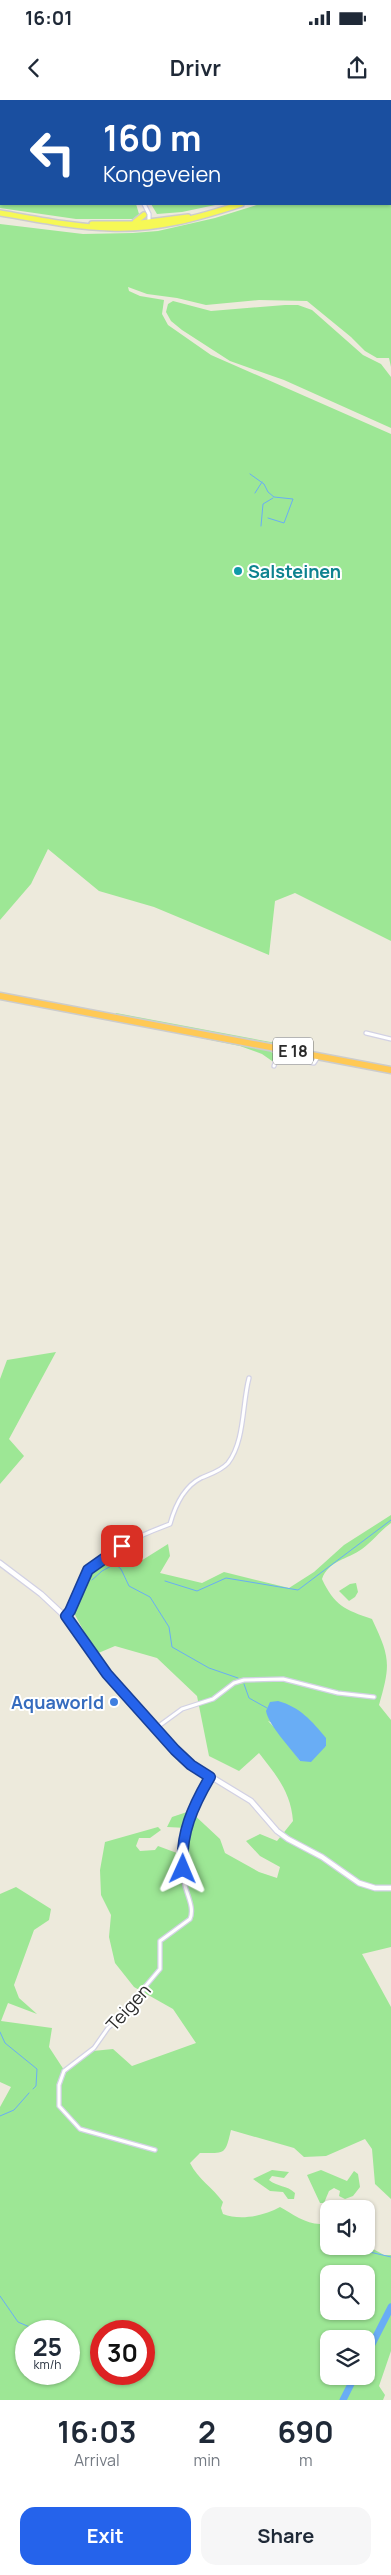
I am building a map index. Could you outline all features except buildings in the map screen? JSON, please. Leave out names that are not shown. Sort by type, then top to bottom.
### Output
[{"type":"highway","name":"E 18","points":[[0,996],[391,1070]]},
{"type":"main road","points":[[0,213],[112,228],[192,220],[238,205]]},
{"type":"main road","points":[[133,224],[144,215]]},
{"type":"main road","points":[[64,223],[147,224]]},
{"type":"main road","points":[[0,1563],[66,1616],[107,1674],[184,1759],[251,1801],[277,1831],[288,1839],[322,1857],[359,1883],[375,1888],[391,1888]]},
{"type":"street","points":[[144,205],[144,215],[147,224]]},
{"type":"street","points":[[144,205],[147,224]]},
{"type":"street","points":[[366,1033],[391,1038]]},
{"type":"street","points":[[274,1066],[279,1049]]},
{"type":"street","points":[[277,1059],[286,1062],[298,1060],[314,1063],[318,1056]]},
{"type":"street","points":[[66,1616],[75,1601],[84,1576],[92,1566],[122,1546],[170,1524],[178,1502],[185,1491],[198,1480],[216,1472],[228,1462],[238,1438],[249,1378]]},
{"type":"street","points":[[156,1728],[182,1709],[213,1699],[234,1683],[248,1679],[283,1679],[338,1693],[374,1696]]},
{"type":"street","name":"Teigen","points":[[155,2150],[78,2127],[59,2106],[59,2085],[66,2069],[96,2046],[108,2028],[134,2005],[144,1988],[157,1975],[160,1966],[158,1949],[161,1939],[190,1919],[192,1911],[184,1882],[184,1840],[191,1814],[210,1777]]},
{"type":"green space","points":[[0,205],[136,205],[139,214],[133,219],[76,219],[0,208]]},
{"type":"green space","points":[[152,205],[215,205],[182,212],[157,214]]},
{"type":"green space","points":[[257,205],[391,205],[391,367],[389,358],[377,358],[365,351],[307,301],[259,300],[206,305],[177,298],[147,294],[128,287],[129,291],[140,296],[164,300],[162,314],[168,325],[211,355],[391,434],[391,941],[295,893],[275,901],[269,955],[154,907],[99,891],[48,849],[31,884],[0,920],[0,224],[83,234],[133,233],[158,231],[215,218]]},
{"type":"green space","points":[[173,301],[211,311],[285,305],[298,305],[312,310],[363,355],[381,364],[391,377],[391,428],[284,380],[230,361],[171,321],[166,312],[168,304]]},
{"type":"green space","points":[[116,1013],[276,1043],[277,1044],[115,1015]]},
{"type":"green space","points":[[118,1021],[270,1051],[275,1055],[274,1060],[272,1061],[262,1054],[240,1046]]},
{"type":"green space","points":[[56,1352],[9,1439],[24,1456],[0,1484],[0,1379],[7,1360]]},
{"type":"green space","points":[[391,1515],[391,1523],[362,1549],[329,1568],[322,1579],[331,1595],[341,1605],[354,1613],[372,1619],[387,1661],[386,1680],[379,1705],[391,1720],[391,1947],[362,1954],[391,2007],[391,2199],[375,2184],[372,2149],[365,2139],[326,2156],[304,2157],[294,2148],[231,2130],[223,2151],[200,2153],[190,2163],[197,2174],[223,2202],[221,2208],[223,2214],[244,2217],[267,2213],[280,2207],[297,2217],[320,2224],[320,2255],[375,2255],[375,2250],[384,2255],[391,2255],[391,2351],[379,2386],[385,2395],[383,2400],[0,2400],[0,2107],[11,2087],[0,2082],[0,1894],[16,1887],[51,1909],[49,1920],[34,1930],[14,1985],[19,1998],[37,2014],[8,2003],[1,2021],[52,2028],[49,2047],[64,2070],[93,2051],[113,2049],[132,2066],[196,2043],[173,2009],[134,1987],[115,1963],[109,1937],[111,1915],[101,1895],[100,1870],[105,1842],[158,1827],[161,1830],[150,1838],[139,1838],[136,1846],[140,1851],[155,1850],[158,1846],[185,1856],[187,1828],[167,1827],[172,1817],[190,1811],[220,1839],[225,1853],[259,1872],[277,1878],[280,1867],[260,1856],[246,1841],[260,1834],[277,1841],[293,1821],[292,1811],[282,1784],[259,1753],[239,1771],[209,1756],[197,1696],[157,1658],[115,1646],[96,1654],[73,1611],[92,1568],[111,1554],[136,1564],[168,1544],[170,1556],[160,1573],[202,1583],[224,1572],[289,1588],[314,1572],[344,1545]],"holes":[[[268,1721],[326,1746],[300,1761],[281,1734]]]},
{"type":"green space","points":[[356,1583],[358,1592],[349,1601],[339,1591],[350,1584]]},
{"type":"green space","points":[[272,2170],[289,2172],[284,2178],[272,2176],[269,2180],[292,2190],[295,2193],[294,2199],[288,2199],[283,2192],[270,2191],[253,2179]]},
{"type":"green space","points":[[321,2170],[347,2181],[354,2171],[358,2174],[360,2187],[353,2196],[345,2199],[339,2196],[340,2191],[334,2188],[329,2191],[325,2200],[320,2200],[320,2203],[307,2175]]},
{"type":"water","points":[[278,1701],[299,1711],[326,1738],[326,1746],[311,1762],[300,1761],[271,1723],[266,1711],[270,1702]]},
{"type":"waterway","points":[[250,474],[264,484],[268,492],[274,497],[293,499],[284,523],[268,518]]},
{"type":"waterway","points":[[255,493],[262,482]]},
{"type":"waterway","points":[[261,526],[263,504],[273,498]]},
{"type":"waterway","points":[[165,1581],[197,1591],[226,1578],[298,1590],[391,1520]]},
{"type":"waterway","points":[[92,1580],[102,1571],[115,1564],[121,1569],[129,1586],[150,1597],[169,1627],[172,1647],[209,1668],[238,1678]]},
{"type":"waterway","points":[[244,1684],[249,1698],[267,1708]]},
{"type":"waterway","points":[[0,2032],[5,2043],[37,2069],[36,2086],[33,2089]]},
{"type":"waterway","points":[[0,2116],[14,2110],[29,2093]]},
{"type":"waterway","points":[[375,2253],[391,2257]]},
{"type":"waterway","points":[[0,2296],[17,2320]]},
{"type":"waterway","points":[[375,2338],[391,2307]]},
{"type":"waterway","points":[[343,2400],[350,2385]]},
{"type":"place","name":"Salsteinen","points":[[238,571]]},
{"type":"place","name":"Aquaworld","points":[[114,1702]]},
{"type":"route","points":[[122,1546],[88,1570],[75,1601],[66,1616],[107,1674],[129,1699],[184,1759],[210,1777],[188,1820],[183,1851],[183,1869]]}]
